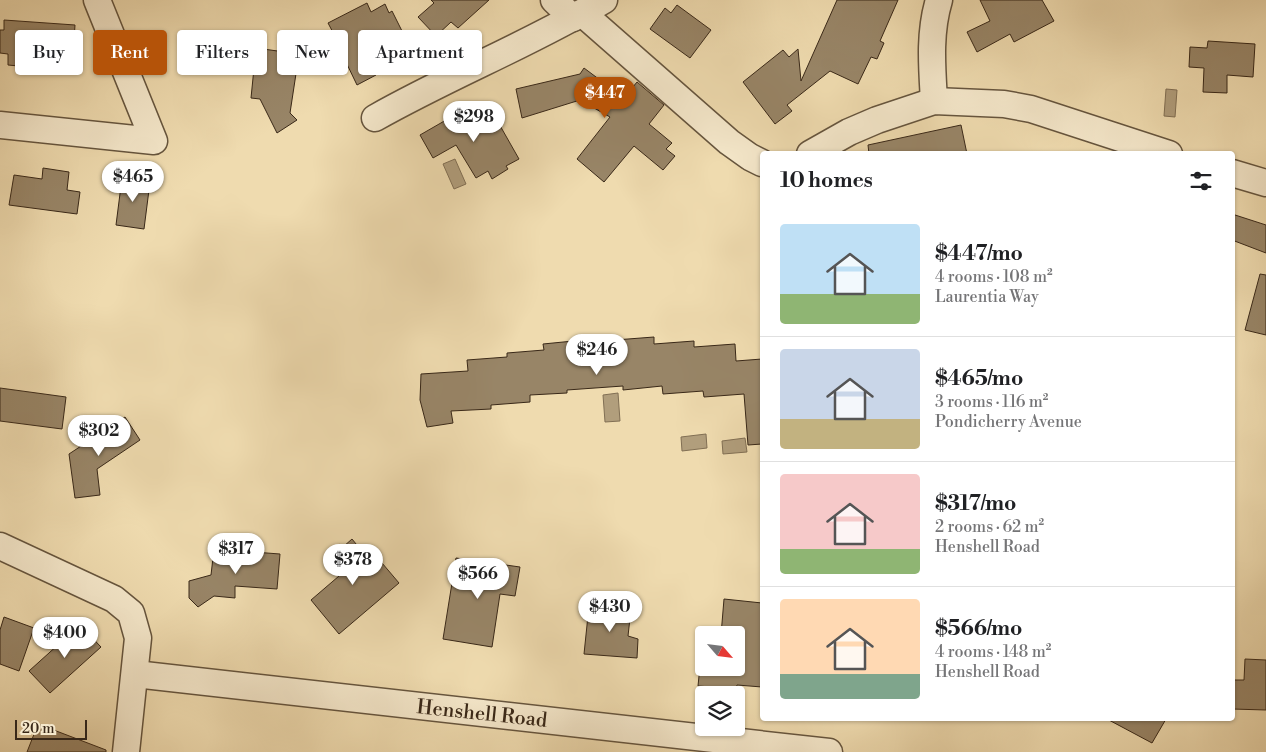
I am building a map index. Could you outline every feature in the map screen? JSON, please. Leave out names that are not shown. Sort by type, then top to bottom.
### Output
[{"type":"street","points":[[0,125],[154,141],[97,0]]},
{"type":"street","points":[[554,0],[577,15],[729,142],[750,158],[760,162]]},
{"type":"street","points":[[375,118],[604,0]]},
{"type":"street","points":[[934,101],[931,53],[935,13],[939,0]]},
{"type":"street","points":[[815,151],[848,132],[934,101],[1004,104],[1031,109],[1161,151]]},
{"type":"street","points":[[1235,174],[1266,183]]},
{"type":"street","points":[[0,546],[114,599],[131,613],[138,638],[126,752]]},
{"type":"street","name":"Henshell Road","points":[[135,674],[528,717],[614,740],[829,752]]},
{"type":"shaded area","points":[[1166,89],[1177,90],[1175,117],[1164,116]]},
{"type":"shaded area","points":[[455,159],[466,184],[454,189],[443,164]]},
{"type":"shaded area","points":[[618,393],[620,421],[605,422],[603,395]]},
{"type":"shaded area","points":[[706,434],[707,448],[682,451],[681,437]]},
{"type":"shaded area","points":[[745,438],[747,452],[723,454],[722,441]]},
{"type":"building","points":[[431,0],[489,0],[458,28],[451,22],[442,30],[430,30],[418,17],[434,3]]},
{"type":"building","points":[[837,0],[898,0],[880,41],[884,43],[877,59],[871,57],[858,84],[830,71],[787,105],[792,111],[775,124],[743,82],[783,50],[789,57],[798,49],[801,81]]},
{"type":"building","points":[[980,0],[1042,0],[1054,21],[1014,42],[1010,34],[977,52],[967,32],[990,21]]},
{"type":"building","points":[[367,3],[371,12],[385,4],[389,13],[392,11],[402,30],[358,30],[358,75],[376,75],[357,85],[348,66],[348,30],[332,30],[328,23]]},
{"type":"building","points":[[677,5],[711,30],[690,58],[650,29],[665,8],[671,13]]},
{"type":"building","points":[[4,20],[75,25],[75,30],[15,30],[15,66],[8,65],[8,54],[0,53],[0,30],[4,30]]},
{"type":"building","points":[[1208,41],[1255,44],[1253,77],[1227,75],[1227,93],[1203,92],[1204,68],[1189,67],[1190,47],[1207,48]]},
{"type":"building","points":[[267,50],[277,51],[277,75],[296,75],[290,113],[297,120],[277,133],[260,99],[251,98],[253,75],[267,75]]},
{"type":"building","points":[[584,68],[624,98],[637,82],[664,105],[649,124],[672,143],[666,149],[675,156],[663,170],[634,146],[604,182],[577,159],[610,117],[580,100],[522,118],[516,89],[580,74]]},
{"type":"building","points":[[490,108],[519,159],[506,166],[508,169],[492,179],[488,171],[476,178],[456,145],[433,158],[420,135],[453,116],[458,126]]},
{"type":"building","points":[[961,125],[966,151],[869,151],[868,145]]},
{"type":"building","points":[[43,168],[69,172],[67,190],[80,192],[77,214],[9,205],[14,175],[42,179]]},
{"type":"building","points":[[122,178],[150,182],[144,229],[116,225]]},
{"type":"building","points":[[1235,215],[1266,225],[1266,253],[1235,241]]},
{"type":"building","points":[[1260,274],[1266,275],[1266,335],[1245,330]]},
{"type":"building","points":[[614,337],[615,340],[654,337],[654,344],[694,341],[694,347],[735,344],[736,361],[760,359],[760,444],[748,445],[744,394],[704,397],[703,391],[663,394],[662,386],[623,390],[623,386],[567,390],[567,393],[530,395],[530,402],[491,405],[491,409],[451,411],[453,423],[427,427],[420,400],[421,374],[468,371],[467,360],[507,357],[507,353],[544,350],[543,344]]},
{"type":"building","points":[[0,388],[66,397],[62,429],[0,421]]},
{"type":"building","points":[[125,417],[140,440],[97,469],[100,495],[75,498],[69,454]]},
{"type":"building","points":[[352,539],[365,555],[371,550],[399,583],[339,634],[311,600],[339,576],[324,558],[340,544],[343,547]]},
{"type":"building","points":[[214,549],[280,554],[277,589],[235,586],[235,598],[214,596],[198,607],[189,598],[189,581],[211,575]]},
{"type":"building","points":[[456,558],[520,567],[515,596],[500,594],[492,647],[443,639]]},
{"type":"building","points":[[724,599],[760,603],[760,687],[737,685],[698,686],[699,676],[745,676],[745,626],[722,626]]},
{"type":"building","points":[[589,606],[631,609],[628,636],[638,639],[637,658],[584,654]]},
{"type":"building","points":[[4,617],[34,628],[19,671],[0,664],[0,630]]},
{"type":"building","points":[[80,625],[101,647],[50,693],[29,671]]},
{"type":"building","points":[[1245,659],[1266,660],[1266,710],[1235,709],[1235,680],[1244,680]]},
{"type":"building","points":[[1111,721],[1165,721],[1152,743]]},
{"type":"building","points":[[38,724],[106,750],[106,752],[27,752]]}]
